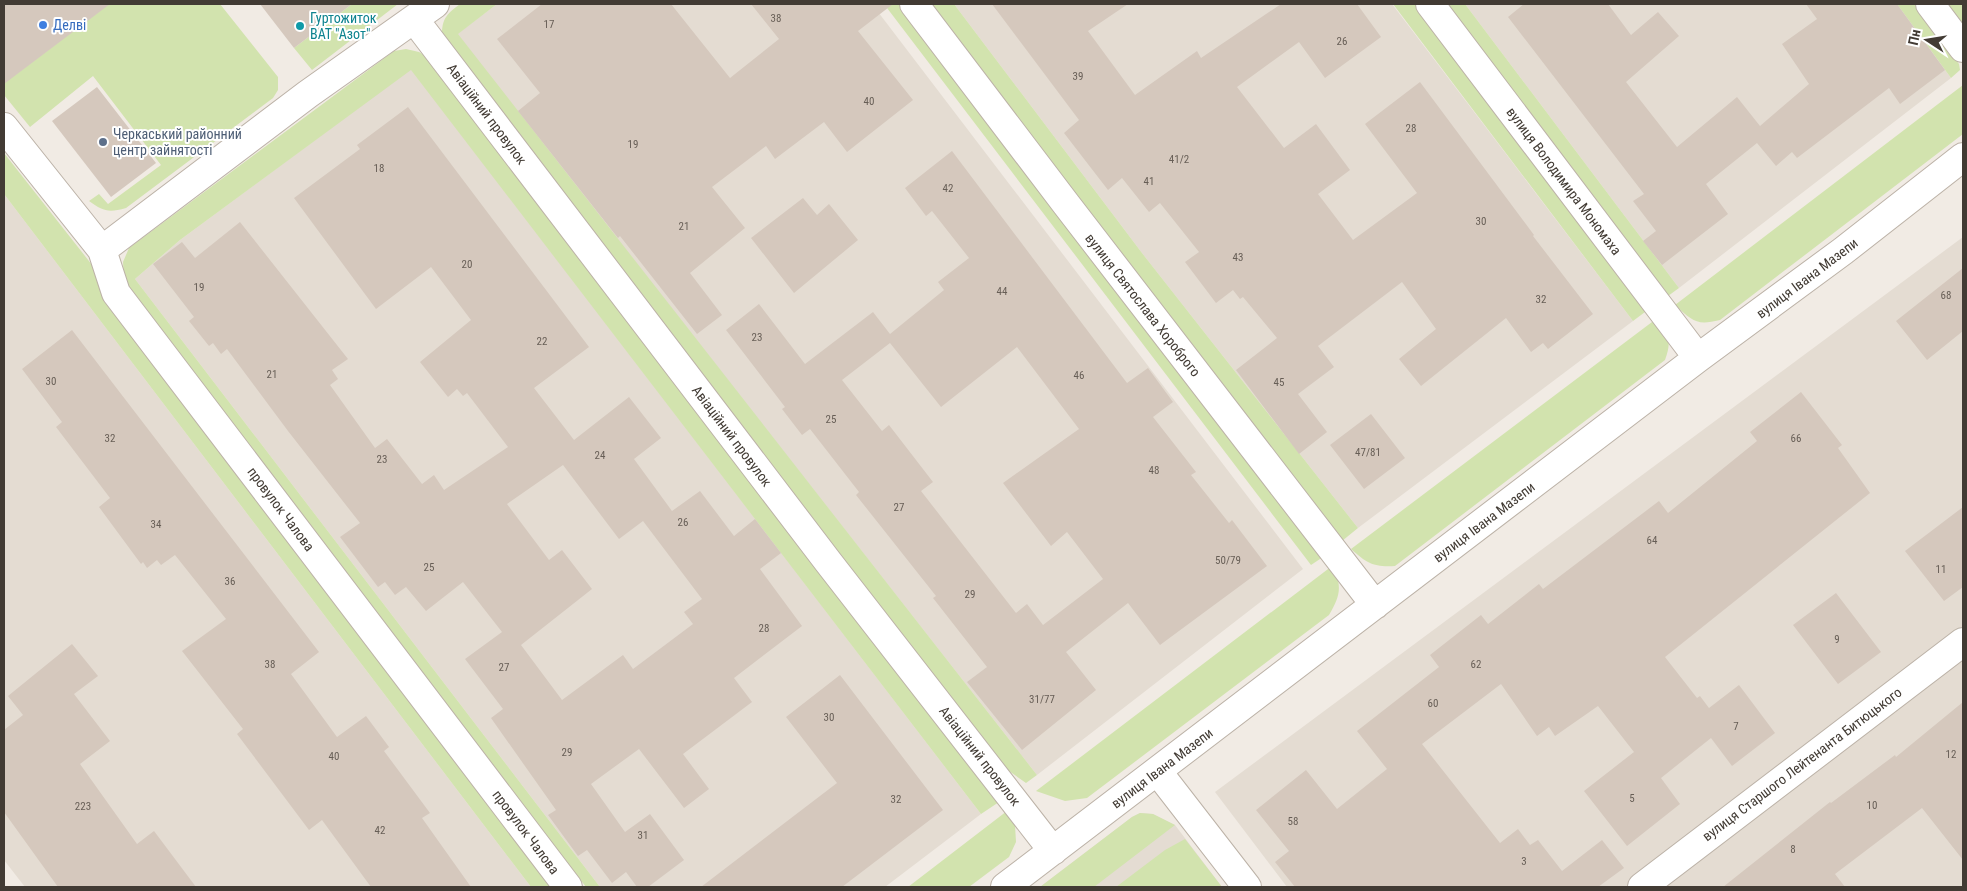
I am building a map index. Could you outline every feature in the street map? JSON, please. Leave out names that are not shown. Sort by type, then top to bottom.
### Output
[{"type":"street","name":"вулиця Святослава Хороброго","points":[[914,4],[1374,605]]},
{"type":"street","name":"вулиця Володимира Мономаха","points":[[1430,4],[1698,358]]},
{"type":"street","points":[[1930,4],[1963,48]]},
{"type":"street","points":[[102,250],[308,94],[424,11]]},
{"type":"street","name":"Авіаційний провулок","points":[[424,11],[824,555],[1053,851]]},
{"type":"street","name":"провулок Чалова","points":[[4,127],[102,250],[116,293],[568,887]]},
{"type":"street","name":"вулиця Івана Мазепи","points":[[1005,887],[1698,358],[1843,251],[1963,157]]},
{"type":"street","name":"вулиця Старшого Лейтенанта Битюцького","points":[[1642,887],[1963,642]]},
{"type":"street","points":[[1158,772],[1247,887]]},
{"type":"shaded area","points":[[497,4],[872,4],[1303,569],[1037,775],[457,34]]},
{"type":"shaded area","points":[[954,4],[1392,4],[1633,321],[1358,528],[1142,253]]},
{"type":"shaded area","points":[[1465,4],[1897,4],[1951,78],[1679,288]]},
{"type":"shaded area","points":[[411,69],[981,814],[885,887],[600,887],[135,279],[180,240]]},
{"type":"shaded area","points":[[4,194],[531,887],[25,887],[4,860]]},
{"type":"shaded area","points":[[1963,237],[1963,887],[1287,887],[1215,792]]},
{"type":"shaded area","points":[[1140,813],[1153,814],[1175,825],[1222,887],[1040,887],[1132,817]]},
{"type":"green space","points":[[109,4],[220,4],[278,77],[278,90],[273,98],[126,208],[110,211],[102,209],[89,201],[99,194],[108,204],[161,165],[93,76],[30,127],[4,95],[4,61],[15,75]]},
{"type":"green space","points":[[352,4],[398,4],[312,70],[294,48]]},
{"type":"green space","points":[[460,4],[497,4],[458,34],[1037,775],[1026,783],[1009,771],[814,523],[442,34],[446,16]]},
{"type":"green space","points":[[884,4],[899,4],[1323,557],[1311,565]]},
{"type":"green space","points":[[930,4],[954,4],[1142,253],[1358,528],[1342,541]]},
{"type":"green space","points":[[1393,4],[1416,4],[1649,309],[1633,321]]},
{"type":"green space","points":[[1444,4],[1465,4],[1679,288],[1668,296]]},
{"type":"green space","points":[[1897,4],[1914,4],[1959,64],[1960,70],[1951,78]]},
{"type":"green space","points":[[1944,4],[1963,4],[1963,30]]},
{"type":"green space","points":[[406,49],[419,52],[432,60],[999,802],[981,814],[411,70],[180,240],[135,279],[600,887],[586,887],[124,280],[123,262],[129,248],[394,51]]},
{"type":"green space","points":[[1963,85],[1963,134],[1720,320],[1712,322],[1695,321],[1675,305]]},
{"type":"green space","points":[[4,153],[96,270],[553,887],[531,887],[4,194]]},
{"type":"green space","points":[[1656,319],[1668,338],[1669,343],[1665,360],[1395,566],[1371,564],[1351,549]]},
{"type":"green space","points":[[1332,566],[1338,579],[1339,591],[1329,615],[1087,798],[1065,801],[1036,791]]},
{"type":"green space","points":[[1007,811],[1015,825],[1016,842],[1009,857],[969,887],[908,887]]},
{"type":"green space","points":[[1140,813],[1153,814],[1175,825],[1094,887],[1040,887],[1132,817]]},
{"type":"green space","points":[[1185,839],[1222,887],[1116,887],[1165,850]]},
{"type":"building","name":"Делві","points":[[4,4],[110,4],[4,84]]},
{"type":"building","name":"Гуртожиток ВАТ \"Азот\"","points":[[260,4],[352,4],[294,48]]},
{"type":"building","points":[[542,4],[671,4],[730,78],[779,39],[751,4],[893,4],[858,31],[913,100],[847,152],[824,122],[775,159],[766,146],[712,187],[745,228],[690,273],[722,315],[697,334],[620,236],[618,238],[518,111],[540,93],[497,39]]},
{"type":"building","points":[[992,4],[1128,4],[1088,31],[1135,95],[1197,51],[1201,58],[1281,4],[1357,4],[1381,37],[1325,78],[1299,42],[1237,87],[1284,148],[1316,124],[1350,170],[1318,194],[1353,240],[1417,193],[1365,124],[1420,82],[1593,314],[1548,349],[1543,343],[1531,352],[1506,318],[1421,386],[1399,359],[1436,329],[1402,282],[1318,346],[1334,367],[1298,394],[1327,432],[1299,454],[1236,370],[1277,338],[1243,297],[1240,299],[1233,290],[1216,303],[1185,262],[1199,252],[1160,203],[1149,212],[1122,178],[1108,190],[1064,133],[1079,120]]},
{"type":"building","points":[[1524,4],[1608,4],[1631,35],[1658,12],[1679,36],[1626,82],[1677,147],[1737,97],[1760,126],[1809,84],[1782,44],[1817,19],[1806,4],[1897,4],[1945,70],[1900,104],[1889,88],[1797,158],[1792,152],[1776,166],[1757,143],[1706,184],[1728,214],[1662,265],[1643,241],[1656,231],[1633,201],[1644,194],[1508,17]]},
{"type":"building","name":"Черкаський районний центр зайнятості","points":[[97,87],[156,163],[111,197],[52,121]]},
{"type":"building","points":[[408,107],[589,347],[534,388],[574,440],[629,397],[661,438],[634,459],[672,511],[700,491],[734,536],[755,519],[781,553],[760,569],[802,626],[734,678],[752,702],[683,754],[709,789],[684,808],[639,749],[591,784],[625,832],[650,814],[684,860],[648,887],[637,887],[626,872],[612,883],[587,850],[578,856],[548,815],[556,810],[491,718],[503,709],[465,659],[502,632],[463,582],[426,611],[406,587],[395,595],[385,582],[378,587],[340,537],[360,523],[227,349],[221,354],[213,343],[209,346],[189,321],[194,317],[153,264],[182,242],[195,258],[240,222],[348,359],[332,370],[338,379],[330,385],[375,448],[387,439],[422,484],[434,475],[444,490],[508,447],[467,393],[463,396],[457,389],[448,397],[420,362],[471,320],[431,267],[376,309],[294,198],[360,149],[357,145]],"holes":[[[563,465],[619,539],[643,521],[702,599],[684,612],[693,624],[633,669],[623,655],[562,700],[521,645],[592,589],[562,550],[549,560],[507,504]]]},
{"type":"building","points":[[952,151],[1127,383],[1148,368],[1173,402],[1153,417],[1196,472],[1191,475],[1229,523],[1232,520],[1267,566],[1160,645],[1128,603],[1066,652],[1096,690],[1022,750],[967,682],[987,667],[933,598],[936,596],[856,495],[859,492],[810,429],[802,435],[782,409],[785,407],[726,330],[759,304],[805,364],[873,312],[890,334],[944,290],[938,282],[969,258],[932,211],[926,216],[905,188]],"holes":[[[890,343],[941,407],[1017,347],[1079,429],[1003,483],[1051,546],[1067,532],[1103,579],[1043,625],[1027,604],[1016,613],[921,491],[933,482],[889,425],[882,431],[842,380]]]},
{"type":"building","points":[[803,198],[817,215],[829,204],[858,240],[794,293],[751,238]]},
{"type":"building","points":[[1963,268],[1963,331],[1927,360],[1896,321]]},
{"type":"building","points":[[72,330],[319,652],[291,674],[337,737],[366,716],[389,747],[384,751],[430,813],[422,818],[471,887],[371,887],[322,820],[309,830],[237,734],[243,729],[182,651],[226,619],[175,555],[161,565],[157,560],[147,568],[143,562],[141,564],[99,507],[110,498],[56,427],[62,422],[22,369]]},
{"type":"building","points":[[1801,392],[1842,445],[1838,448],[1870,493],[1665,657],[1697,698],[1700,696],[1709,708],[1739,685],[1775,733],[1732,766],[1711,738],[1661,778],[1680,804],[1627,846],[1584,791],[1634,752],[1598,706],[1555,736],[1549,727],[1537,736],[1501,684],[1422,744],[1500,843],[1518,829],[1530,845],[1538,840],[1562,871],[1602,840],[1624,868],[1598,887],[1295,887],[1275,862],[1289,851],[1256,810],[1306,770],[1337,809],[1387,769],[1357,731],[1439,667],[1430,655],[1481,615],[1488,624],[1539,584],[1543,589],[1659,501],[1668,513],[1757,441],[1750,432]]},
{"type":"building","points":[[1371,414],[1405,458],[1364,489],[1330,445]]},
{"type":"building","points":[[1963,507],[1963,587],[1944,601],[1905,551]]},
{"type":"building","points":[[1836,593],[1881,652],[1838,684],[1793,625]]},
{"type":"building","points":[[72,644],[98,676],[74,694],[110,741],[80,764],[137,844],[154,831],[196,887],[58,887],[4,812],[4,730],[23,715],[8,696]]},
{"type":"building","points":[[840,675],[943,810],[842,887],[701,887],[837,783],[786,717]]},
{"type":"building","points":[[1963,702],[1963,860],[1922,808],[1835,874],[1845,887],[1723,887],[1830,802],[1895,755],[1896,757]]},
{"type":"place","name":"Делві","points":[[43,25]]},
{"type":"place","name":"Гуртожиток ВАТ \"Азот\"","points":[[300,26]]},
{"type":"place","name":"Черкаський районний центр зайнятості","points":[[103,142]]}]
